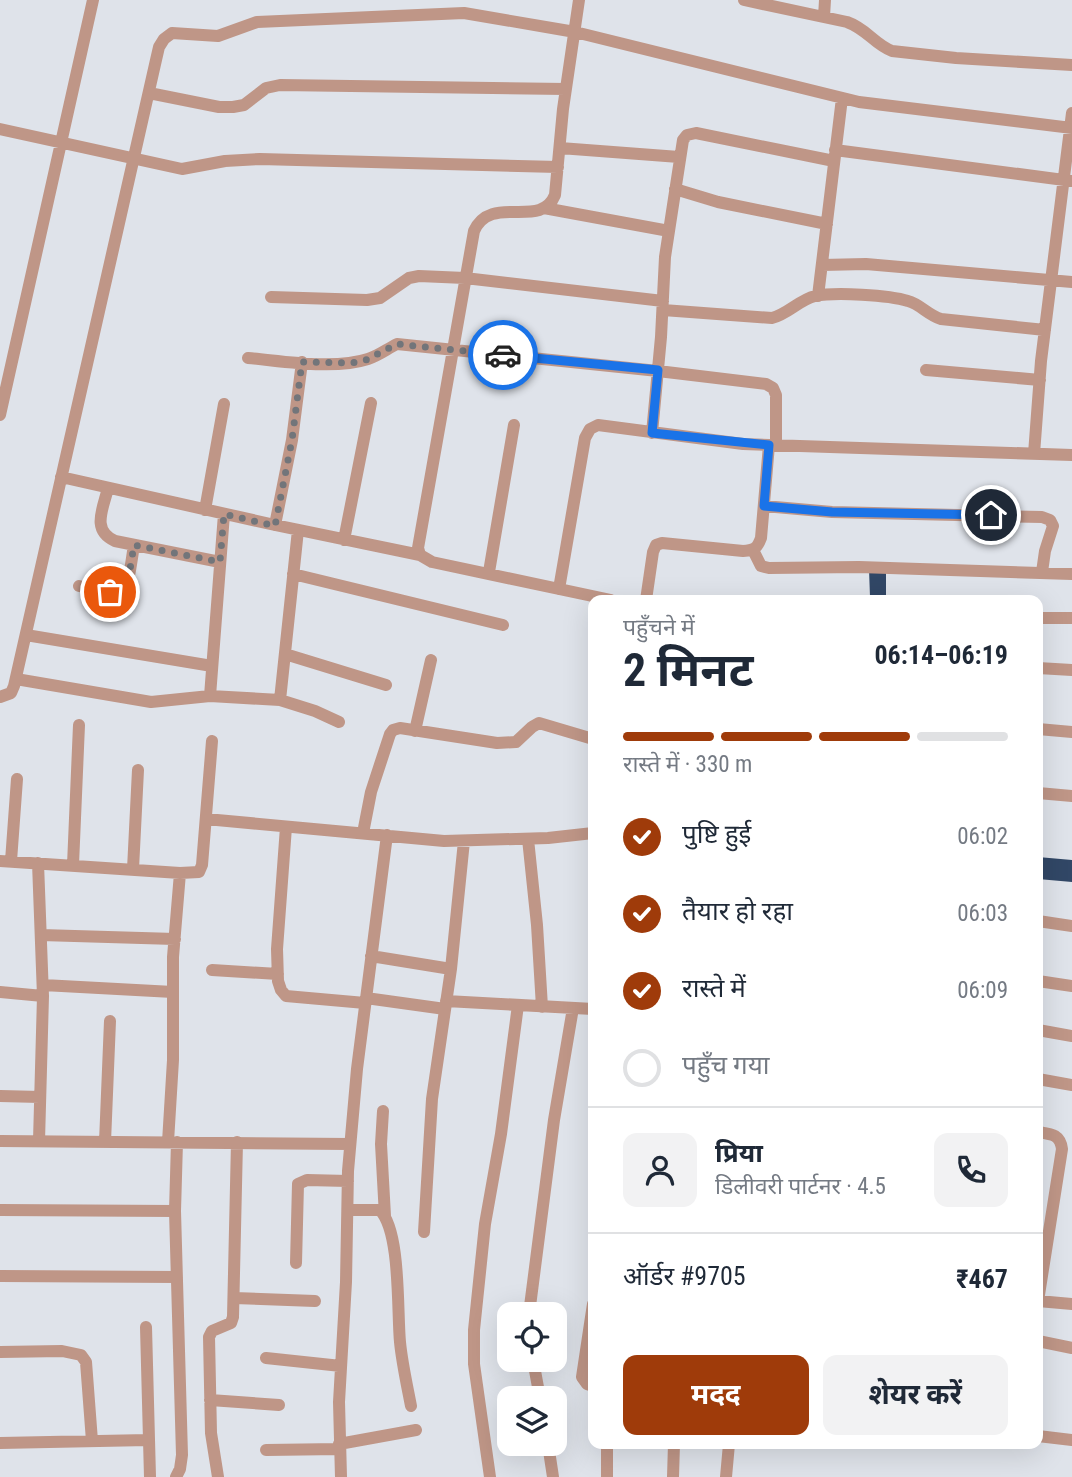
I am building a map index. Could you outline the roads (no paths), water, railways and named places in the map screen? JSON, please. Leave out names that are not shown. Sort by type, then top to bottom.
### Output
[{"type":"street","points":[[0,415],[93,0]]},
{"type":"street","points":[[420,555],[418,548],[474,231],[479,220],[486,215],[532,211],[551,204],[555,195],[579,0]]},
{"type":"street","points":[[744,0],[859,26],[882,47],[892,51],[1072,65]]},
{"type":"street","points":[[824,17],[825,0]]},
{"type":"street","points":[[0,697],[11,693],[16,679],[159,47],[172,33],[218,36],[257,22],[464,13],[575,32],[842,98],[919,111],[1071,128]]},
{"type":"street","points":[[149,93],[219,107],[233,107],[244,104],[266,88],[279,85],[566,89]]},
{"type":"street","points":[[818,296],[842,98]]},
{"type":"street","points":[[1034,454],[1045,330],[1058,227],[1068,180],[1072,113]]},
{"type":"street","points":[[0,129],[182,169],[225,161],[260,159],[558,167]]},
{"type":"street","points":[[652,433],[669,231],[679,157],[683,139],[687,135],[696,133],[835,156],[1068,180]]},
{"type":"street","points":[[559,148],[679,157]]},
{"type":"street","points":[[675,190],[718,202],[827,224]]},
{"type":"street","points":[[544,208],[669,231]]},
{"type":"street","points":[[1058,227],[1072,230]]},
{"type":"street","points":[[822,265],[866,264],[1072,282]]},
{"type":"street","points":[[271,297],[368,300],[387,294],[410,278],[465,278],[663,306],[772,318],[818,296],[876,296],[907,300],[941,319],[1045,330]]},
{"type":"street","points":[[248,358],[351,363],[366,360],[397,344],[658,370],[766,384],[773,388],[778,407],[758,547],[743,551],[662,543],[656,545],[647,595]]},
{"type":"street","points":[[275,526],[292,440],[302,362]]},
{"type":"street","points":[[926,370],[1040,380]]},
{"type":"street","points":[[344,540],[371,403]]},
{"type":"street","points":[[205,510],[224,404]]},
{"type":"street","points":[[489,572],[514,425]]},
{"type":"street","points":[[559,589],[582,451],[590,429],[598,425],[773,445],[1072,455]]},
{"type":"street","points":[[61,477],[275,526],[420,555],[432,562],[588,595]]},
{"type":"street","points":[[108,488],[100,521],[101,529],[107,537],[220,562]]},
{"type":"street","points":[[764,506],[832,512],[1042,517],[1050,520],[1053,526],[1042,572]]},
{"type":"street","points":[[210,695],[224,514]]},
{"type":"street","points":[[280,700],[298,530]]},
{"type":"street","points":[[79,586],[110,592],[118,592],[124,588],[128,582],[134,545]]},
{"type":"street","points":[[753,550],[761,566],[769,569],[859,567],[1072,573]]},
{"type":"street","points":[[293,574],[503,625]]},
{"type":"street","points":[[1043,618],[1072,618]]},
{"type":"street","points":[[26,635],[212,666]]},
{"type":"street","points":[[285,654],[386,685]]},
{"type":"street","points":[[415,731],[431,660]]},
{"type":"street","points":[[1043,668],[1072,670]]},
{"type":"street","points":[[16,679],[151,702],[210,695],[280,700],[339,722]]},
{"type":"street","points":[[363,833],[371,792],[393,730],[400,728],[497,743],[516,742],[539,723],[588,738]]},
{"type":"street","points":[[73,865],[79,725]]},
{"type":"street","points":[[1043,729],[1072,732]]},
{"type":"street","points":[[17,779],[6,861],[199,872],[202,865],[212,741]]},
{"type":"street","points":[[133,869],[138,769]]},
{"type":"street","points":[[1043,793],[1072,796]]},
{"type":"street","points":[[206,819],[464,841],[588,833]]},
{"type":"street","points":[[286,827],[278,974],[281,990],[286,996],[446,1005],[588,1009]]},
{"type":"street","points":[[341,1477],[341,1366],[350,1144],[365,1000],[387,835]]},
{"type":"street","points":[[528,839],[542,1007]]},
{"type":"street","points":[[424,1232],[432,1099],[451,969],[464,841]]},
{"type":"street","points":[[38,863],[43,990],[39,1141]]},
{"type":"street","points":[[176,1477],[182,1455],[173,1142],[173,992],[180,873]]},
{"type":"street","points":[[1043,922],[1072,926]]},
{"type":"street","points":[[41,934],[175,939]]},
{"type":"street","points":[[371,956],[451,969]]},
{"type":"street","points":[[212,970],[278,974]]},
{"type":"street","points":[[1043,982],[1072,986]]},
{"type":"street","points":[[0,992],[173,992]]},
{"type":"street","points":[[490,1477],[474,1364],[474,1330],[485,1223],[518,1005]]},
{"type":"street","points":[[531,1302],[573,1008]]},
{"type":"street","points":[[105,1142],[110,1021]]},
{"type":"street","points":[[1043,1031],[1072,1036]]},
{"type":"street","points":[[1043,1080],[1072,1085]]},
{"type":"street","points":[[0,1096],[40,1097]]},
{"type":"street","points":[[383,1111],[381,1144],[385,1216],[393,1244],[400,1343],[411,1406]]},
{"type":"street","points":[[1043,1133],[1061,1140],[1062,1149],[1043,1240]]},
{"type":"street","points":[[0,1141],[350,1144]]},
{"type":"street","points":[[218,1477],[211,1433],[209,1337],[212,1331],[231,1323],[234,1298],[237,1142]]},
{"type":"street","points":[[296,1263],[298,1184],[307,1181],[348,1181]]},
{"type":"street","points":[[0,1210],[175,1211]]},
{"type":"street","points":[[348,1210],[380,1210],[385,1216]]},
{"type":"street","points":[[0,1276],[177,1277]]},
{"type":"street","points":[[234,1298],[315,1300]]},
{"type":"street","points":[[1043,1301],[1072,1304]]},
{"type":"street","points":[[146,1327],[150,1477]]},
{"type":"street","points":[[588,1337],[582,1377],[588,1384]]},
{"type":"street","points":[[1043,1342],[1072,1348]]},
{"type":"street","points":[[0,1352],[62,1351],[81,1355],[86,1362],[92,1441]]},
{"type":"street","points":[[266,1358],[341,1366]]},
{"type":"street","points":[[210,1400],[279,1405]]},
{"type":"street","points":[[266,1450],[339,1447],[416,1430]]},
{"type":"street","points":[[1043,1437],[1072,1440]]},
{"type":"street","points":[[0,1443],[148,1440]]},
{"type":"street","points":[[607,1449],[607,1477]]},
{"type":"street","points":[[673,1477],[674,1449]]},
{"type":"street","points":[[726,1477],[729,1449]]},
{"type":"street","points":[[550,1456],[553,1477]]}]
